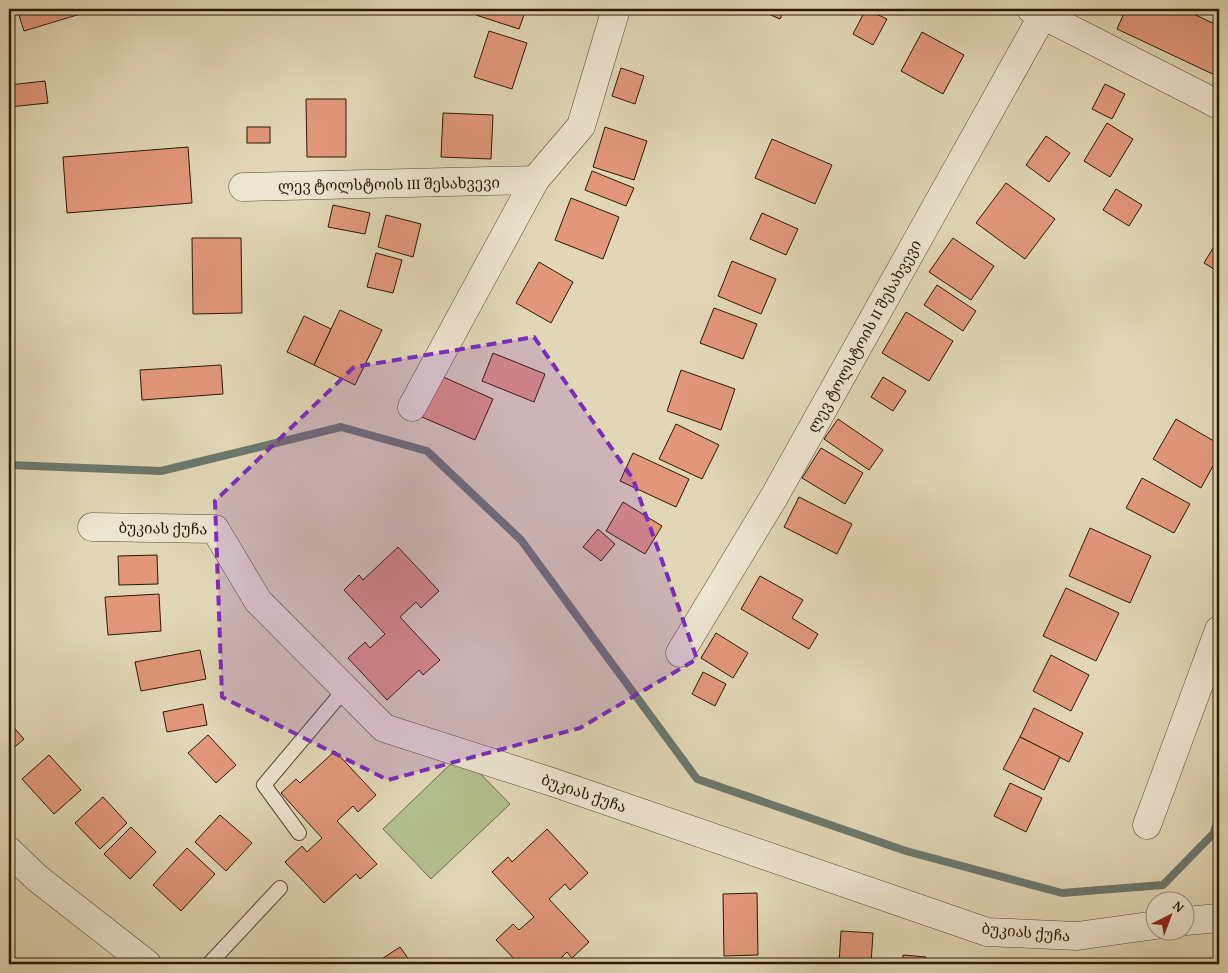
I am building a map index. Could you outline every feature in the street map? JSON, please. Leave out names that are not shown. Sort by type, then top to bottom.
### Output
[{"type":"street","points":[[412,407],[535,180],[581,126],[616,9]]},
{"type":"street","points":[[1037,12],[1219,106]]},
{"type":"street","name":"ლევ ტოლსტოის II შესახვევი","points":[[680,653],[774,496],[1037,12]]},
{"type":"street","name":"ლევ ტოლსტოის III შესახვევი","points":[[243,187],[535,180]]},
{"type":"street","name":"ბუკიას ქუჩა","points":[[92,527],[215,529],[258,601],[344,690],[384,728],[565,786],[987,932],[1077,936],[1146,926]]},
{"type":"street","points":[[1147,825],[1219,630]]},
{"type":"street","points":[[9,851],[37,878],[147,964]]},
{"type":"street","points":[[9,875],[37,878]]},
{"type":"street","points":[[1196,920],[1219,918]]},
{"type":"lane","points":[[298,833],[264,785],[344,690]]},
{"type":"lane","points":[[209,964],[280,888]]},
{"type":"highlighted area","points":[[534,337],[633,479],[697,659],[580,728],[388,780],[222,697],[215,501],[354,367]]},
{"type":"green space","points":[[461,754],[510,804],[431,879],[383,829]]},
{"type":"building","points":[[17,9],[97,9],[24,31]]},
{"type":"building","points":[[478,9],[526,9],[519,29],[476,15]]},
{"type":"building","points":[[757,9],[785,9],[780,19]]},
{"type":"building","points":[[866,9],[887,19],[873,45],[853,34]]},
{"type":"building","points":[[1126,9],[1183,9],[1219,26],[1219,77],[1117,29]]},
{"type":"building","points":[[489,31],[527,43],[512,89],[474,77]]},
{"type":"building","points":[[922,32],[964,55],[943,94],[901,71]]},
{"type":"building","points":[[621,68],[644,76],[635,104],[612,96]]},
{"type":"building","points":[[45,81],[48,103],[9,107],[9,85]]},
{"type":"building","points":[[1105,84],[1125,94],[1112,119],[1092,109]]},
{"type":"building","points":[[306,99],[346,99],[346,157],[307,157]]},
{"type":"building","points":[[443,113],[493,115],[491,159],[441,157]]},
{"type":"building","points":[[1107,123],[1133,139],[1110,177],[1084,161]]},
{"type":"building","points":[[247,127],[270,127],[270,143],[247,143]]},
{"type":"building","points":[[605,127],[647,141],[634,180],[593,167]]},
{"type":"building","points":[[1046,136],[1070,153],[1049,182],[1026,165]]},
{"type":"building","points":[[772,139],[832,165],[815,204],[755,178]]},
{"type":"building","points":[[188,147],[192,203],[67,213],[63,157]]},
{"type":"building","points":[[592,171],[634,188],[626,206],[585,190]]},
{"type":"building","points":[[1006,183],[1055,219],[1025,259],[976,223]]},
{"type":"building","points":[[1116,189],[1142,205],[1129,226],[1103,210]]},
{"type":"building","points":[[571,198],[619,217],[603,259],[555,240]]},
{"type":"building","points":[[333,205],[370,213],[365,234],[328,227]]},
{"type":"building","points":[[762,213],[798,229],[786,255],[750,239]]},
{"type":"building","points":[[386,215],[421,224],[413,257],[378,247]]},
{"type":"building","points":[[192,238],[241,238],[242,313],[193,314]]},
{"type":"building","points":[[953,238],[994,266],[971,300],[929,272]]},
{"type":"building","points":[[1219,238],[1219,272],[1204,263]]},
{"type":"building","points":[[376,253],[402,260],[393,293],[367,287]]},
{"type":"building","points":[[732,261],[776,279],[761,314],[718,296]]},
{"type":"building","points":[[539,262],[573,282],[551,323],[516,303]]},
{"type":"building","points":[[937,285],[976,311],[963,331],[924,305]]},
{"type":"building","points":[[714,308],[757,324],[743,359],[700,343]]},
{"type":"building","points":[[340,310],[382,330],[355,385],[314,365]]},
{"type":"building","points":[[906,312],[953,341],[929,381],[882,353]]},
{"type":"building","points":[[304,316],[331,329],[314,365],[287,352]]},
{"type":"building","points":[[493,353],[545,374],[534,402],[482,381]]},
{"type":"building","points":[[221,365],[223,394],[142,400],[140,370]]},
{"type":"building","points":[[681,370],[735,389],[721,430],[667,411]]},
{"type":"building","points":[[441,376],[493,399],[475,440],[422,417]]},
{"type":"building","points":[[883,377],[906,391],[893,411],[871,397]]},
{"type":"building","points":[[838,419],[883,450],[869,470],[824,439]]},
{"type":"building","points":[[1176,419],[1219,444],[1219,455],[1201,488],[1153,459]]},
{"type":"building","points":[[676,424],[719,445],[702,479],[659,459]]},
{"type":"building","points":[[821,448],[863,473],[845,504],[802,478]]},
{"type":"building","points":[[633,453],[689,479],[676,507],[620,481]]},
{"type":"building","points":[[1142,478],[1190,504],[1174,533],[1126,508]]},
{"type":"building","points":[[799,497],[852,524],[837,554],[784,527]]},
{"type":"building","points":[[623,502],[662,526],[645,554],[606,531]]},
{"type":"building","points":[[1090,528],[1151,556],[1130,603],[1069,576]]},
{"type":"building","points":[[598,529],[615,544],[601,561],[583,547]]},
{"type":"building","points":[[398,547],[439,591],[421,608],[416,602],[400,617],[440,660],[423,675],[419,670],[387,700],[348,658],[365,642],[370,648],[385,634],[344,590],[359,575],[363,580]]},
{"type":"building","points":[[157,555],[158,584],[119,585],[118,556]]},
{"type":"building","points":[[760,576],[803,600],[792,618],[818,634],[809,649],[741,609]]},
{"type":"building","points":[[1066,588],[1119,613],[1096,661],[1043,636]]},
{"type":"building","points":[[159,594],[161,631],[108,635],[105,597]]},
{"type":"building","points":[[716,633],[748,653],[733,678],[701,658]]},
{"type":"building","points":[[200,650],[206,679],[141,691],[135,662]]},
{"type":"building","points":[[1051,655],[1089,675],[1071,711],[1033,691]]},
{"type":"building","points":[[703,672],[726,684],[715,706],[692,694]]},
{"type":"building","points":[[203,704],[207,725],[167,732],[163,712]]},
{"type":"building","points":[[1034,708],[1083,733],[1069,762],[1020,737]]},
{"type":"building","points":[[9,722],[24,739],[9,752]]},
{"type":"building","points":[[208,735],[236,765],[216,783],[188,753]]},
{"type":"building","points":[[1020,737],[1060,757],[1044,790],[1003,769]]},
{"type":"building","points":[[335,751],[376,795],[358,812],[353,806],[337,821],[377,864],[360,879],[356,874],[324,903],[285,862],[302,846],[307,852],[322,838],[281,793],[296,779],[300,783]]},
{"type":"building","points":[[49,755],[81,790],[54,814],[22,779]]},
{"type":"building","points":[[1010,783],[1042,798],[1026,832],[994,816]]},
{"type":"building","points":[[103,797],[127,823],[100,849],[75,823]]},
{"type":"building","points":[[220,815],[252,843],[226,871],[195,842]]},
{"type":"building","points":[[131,827],[156,852],[130,879],[104,854]]},
{"type":"building","points":[[547,829],[588,873],[570,890],[565,884],[549,899],[589,942],[572,958],[567,952],[555,964],[519,964],[496,940],[513,924],[519,930],[534,917],[492,872],[508,857],[512,862]]},
{"type":"building","points":[[187,848],[215,874],[181,911],[153,885]]},
{"type":"building","points":[[757,893],[758,955],[724,956],[723,894]]},
{"type":"building","points":[[841,931],[873,933],[871,964],[839,964]]},
{"type":"building","points":[[400,947],[412,964],[374,964]]},
{"type":"building","points":[[903,955],[926,957],[926,964],[902,964]]},
{"type":"waterway","points":[[9,465],[161,471],[341,427],[427,451],[521,540],[697,779],[906,851],[1062,893],[1163,885],[1214,833],[1219,814]]}]
